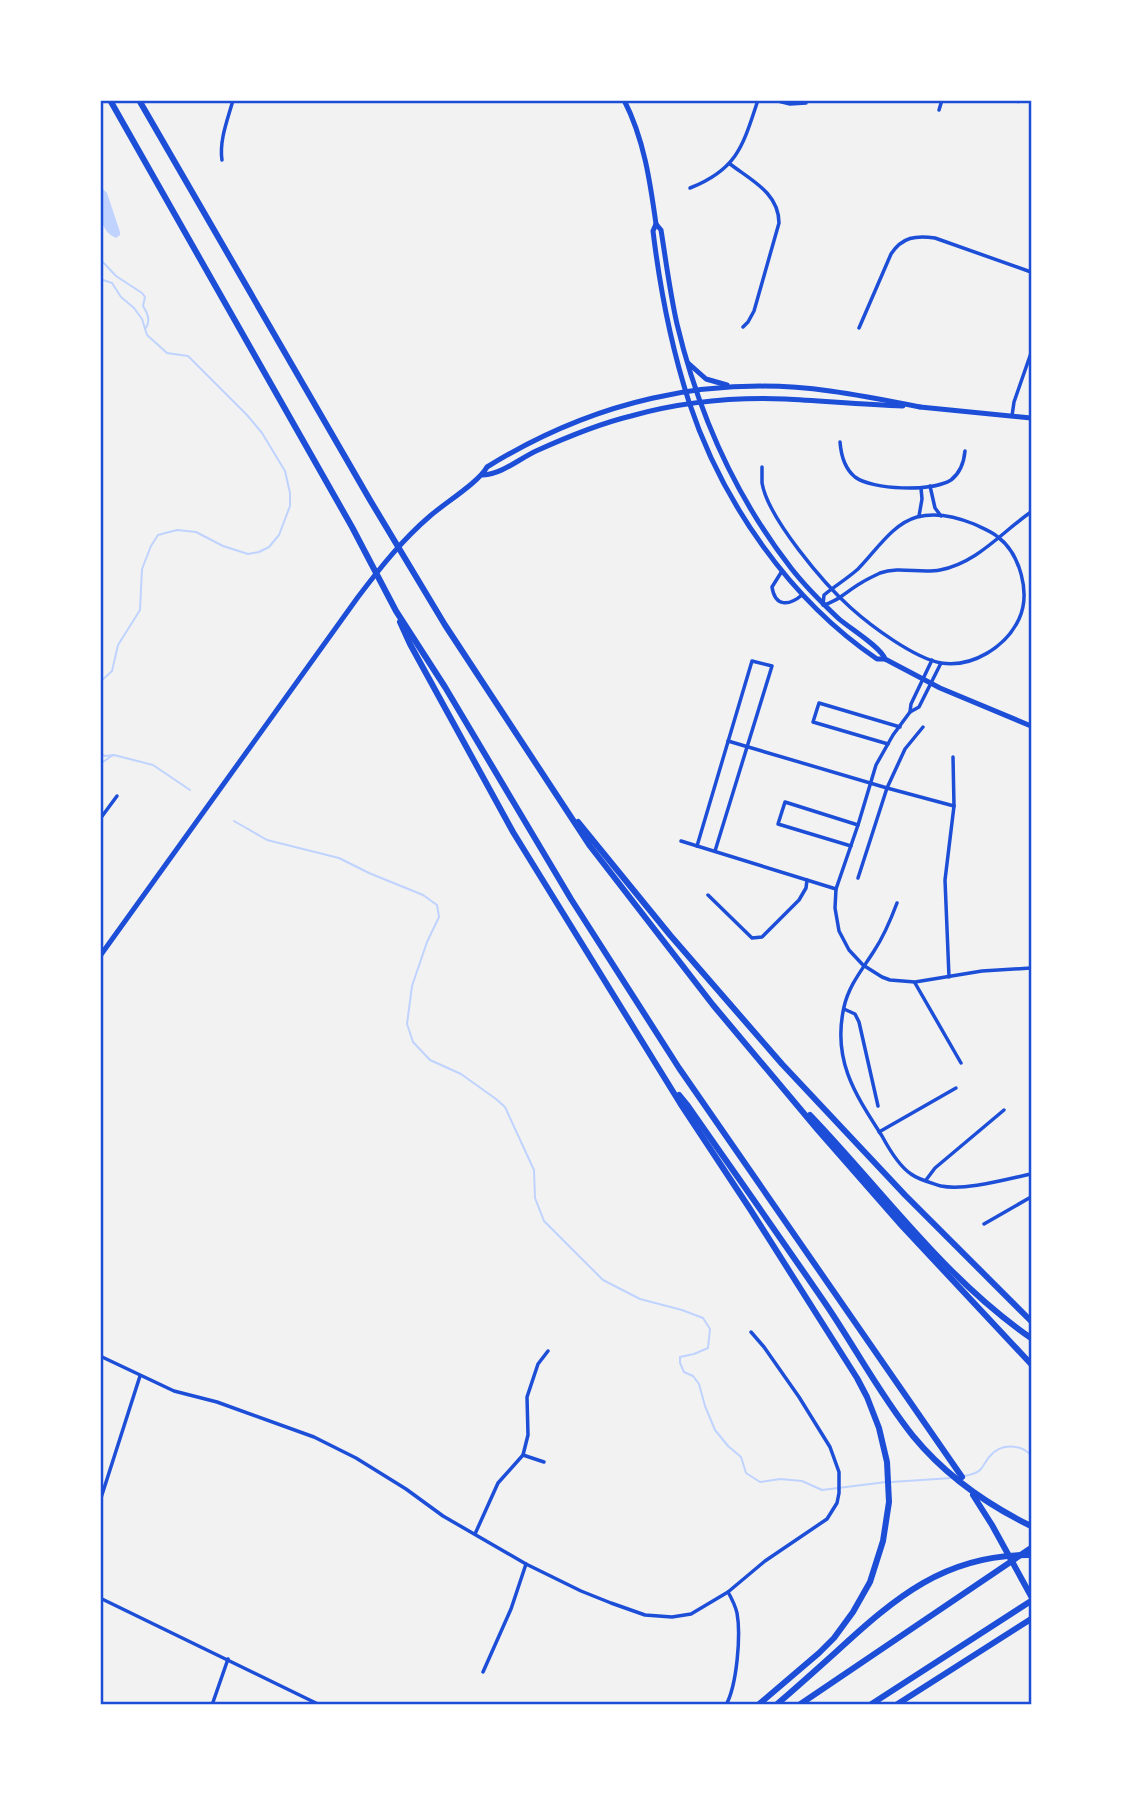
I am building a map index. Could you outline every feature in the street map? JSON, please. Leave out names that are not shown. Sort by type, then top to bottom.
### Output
[{"type":"highway","points":[[108,100],[146,162],[348,521],[396,611],[410,644],[513,832],[627,1018],[862,1387],[879,1428],[887,1462],[889,1502],[886,1529],[870,1582],[853,1612],[826,1646],[758,1705]]},
{"type":"highway","points":[[139,100],[404,558],[477,676],[590,846],[720,1014],[817,1129],[902,1226],[1031,1364]]},
{"type":"highway","points":[[396,611],[446,687],[565,889],[660,1040],[962,1477]]},
{"type":"highway","points":[[569,813],[782,1065],[858,1147],[1031,1321]]},
{"type":"highway","points":[[775,1079],[820,1125],[934,1254],[969,1288],[1031,1338]]},
{"type":"highway","points":[[673,1088],[781,1240],[914,1437],[948,1473],[986,1501],[1031,1526]]},
{"type":"highway","points":[[870,1705],[1031,1599],[967,1484]]},
{"type":"highway","points":[[799,1705],[1031,1548]]},
{"type":"highway","points":[[776,1705],[888,1606],[918,1585],[951,1570],[998,1557],[1031,1555]]},
{"type":"highway","points":[[896,1705],[1031,1619]]},
{"type":"main road","points":[[624,100],[637,128],[645,156],[656,224],[661,230],[673,305],[687,362],[719,448],[751,510],[790,568],[823,604],[883,652],[885,659]]},
{"type":"main road","points":[[656,224],[653,231],[662,296],[686,392],[703,438],[726,484],[752,529],[782,571],[822,616],[877,659],[885,659],[931,684],[1031,726]]},
{"type":"main road","points":[[687,362],[706,379],[737,387]]},
{"type":"main road","points":[[100,956],[390,556],[416,528],[483,475],[487,467],[539,437],[568,424],[634,403],[696,390],[790,387],[831,391],[920,407]]},
{"type":"main road","points":[[483,475],[493,474],[574,435],[629,416],[690,403],[786,399],[920,407],[1031,418]]},
{"type":"main road","points":[[568,424],[574,435]]},
{"type":"street","points":[[222,160],[221,150],[233,100]]},
{"type":"street","points":[[690,188],[710,179],[730,164],[746,136],[758,100]]},
{"type":"street","points":[[774,100],[790,104],[806,103]]},
{"type":"street","points":[[939,110],[942,100]]},
{"type":"street","points":[[730,164],[769,194],[776,204],[779,216],[754,311],[743,327]]},
{"type":"street","points":[[859,328],[891,254],[906,239],[921,236],[935,238],[1031,272]]},
{"type":"street","points":[[1012,416],[1014,402],[1031,353]]},
{"type":"street","points":[[840,442],[841,456],[846,467],[855,477],[875,485],[921,488],[951,479],[961,468],[965,451]]},
{"type":"street","points":[[762,467],[762,484],[778,518],[799,550],[832,589],[839,597],[864,620],[895,641],[941,663],[979,658],[996,648],[1020,618],[1024,593],[1018,565],[999,537],[969,522],[941,516],[919,517],[889,535],[856,571],[832,589],[824,595],[823,604],[832,603],[839,597],[863,581],[884,572],[940,570],[970,560],[999,537],[1031,512]]},
{"type":"street","points":[[930,486],[935,508],[941,516]]},
{"type":"street","points":[[919,517],[922,510],[921,488]]},
{"type":"street","points":[[782,571],[772,587],[776,599],[789,603],[802,595]]},
{"type":"street","points":[[932,660],[911,704],[910,712],[876,765],[835,889],[839,931],[849,950],[863,965],[890,979],[915,982],[982,971],[1031,968]]},
{"type":"street","points":[[697,846],[752,661],[772,666],[715,851]]},
{"type":"street","points":[[910,712],[919,707],[941,663]]},
{"type":"street","points":[[888,744],[813,722],[819,704],[900,727]]},
{"type":"street","points":[[858,878],[887,789],[905,750],[923,727]]},
{"type":"street","points":[[728,741],[887,789],[954,806]]},
{"type":"street","points":[[950,976],[946,880],[954,806],[953,757]]},
{"type":"street","points":[[100,819],[117,796]]},
{"type":"street","points":[[851,846],[778,824],[785,803],[858,825]]},
{"type":"street","points":[[681,841],[835,889]]},
{"type":"street","points":[[708,895],[752,937],[758,938],[766,934],[799,900],[807,880]]},
{"type":"street","points":[[897,903],[881,939],[849,989],[844,1009],[841,1049],[846,1073],[858,1099],[903,1166],[912,1174],[944,1186],[961,1187],[1031,1174]]},
{"type":"street","points":[[915,982],[961,1063]]},
{"type":"street","points":[[844,1009],[855,1014],[859,1022],[878,1106]]},
{"type":"street","points":[[879,1132],[956,1087]]},
{"type":"street","points":[[926,1180],[935,1168],[1004,1110]]},
{"type":"street","points":[[984,1224],[1031,1197]]},
{"type":"street","points":[[100,1356],[174,1391],[218,1402],[314,1437],[362,1462],[443,1516],[526,1564],[600,1599],[655,1617],[685,1616],[728,1592],[765,1562],[827,1519],[835,1508],[839,1493],[838,1468],[822,1433],[751,1332]]},
{"type":"street","points":[[475,1534],[498,1483],[523,1455],[528,1436],[527,1397],[538,1364],[548,1350]]},
{"type":"street","points":[[100,1501],[140,1376]]},
{"type":"street","points":[[523,1455],[544,1462]]},
{"type":"street","points":[[483,1672],[511,1609],[526,1564]]},
{"type":"street","points":[[726,1705],[734,1682],[738,1638],[737,1613],[728,1592]]},
{"type":"street","points":[[100,1598],[320,1705]]},
{"type":"street","points":[[212,1705],[228,1660]]},
{"type":"water","points":[[100,186],[107,193],[120,232],[116,238],[105,229],[102,222]]},
{"type":"waterway","points":[[100,259],[116,276],[145,297],[143,306],[148,320],[145,329]]},
{"type":"waterway","points":[[100,279],[112,283],[121,297],[134,308],[142,319],[147,335],[167,353],[188,356],[247,415],[262,433],[285,471],[290,493],[290,506],[279,535],[269,547],[259,552],[248,554],[223,546],[196,532],[177,530],[158,535],[142,569],[140,610],[118,645],[112,671],[100,682]]},
{"type":"waterway","points":[[100,754],[153,765],[190,790]]},
{"type":"waterway","points":[[100,764],[113,755]]},
{"type":"waterway","points":[[234,821],[267,840],[339,858],[423,895],[437,905],[439,917],[412,986],[407,1024],[413,1042],[430,1060],[461,1074],[505,1107],[534,1170],[535,1198],[544,1221],[603,1280],[640,1299],[703,1318],[710,1329],[708,1348],[680,1357],[680,1363],[684,1372],[693,1376],[699,1384],[715,1430],[741,1457],[746,1473],[760,1482],[780,1479],[802,1481],[822,1490],[886,1482]]},
{"type":"waterway","points":[[964,1476],[978,1471],[994,1452],[1005,1447],[1016,1447],[1031,1455]]},
{"type":"waterway","points":[[891,1482],[952,1478]]}]
